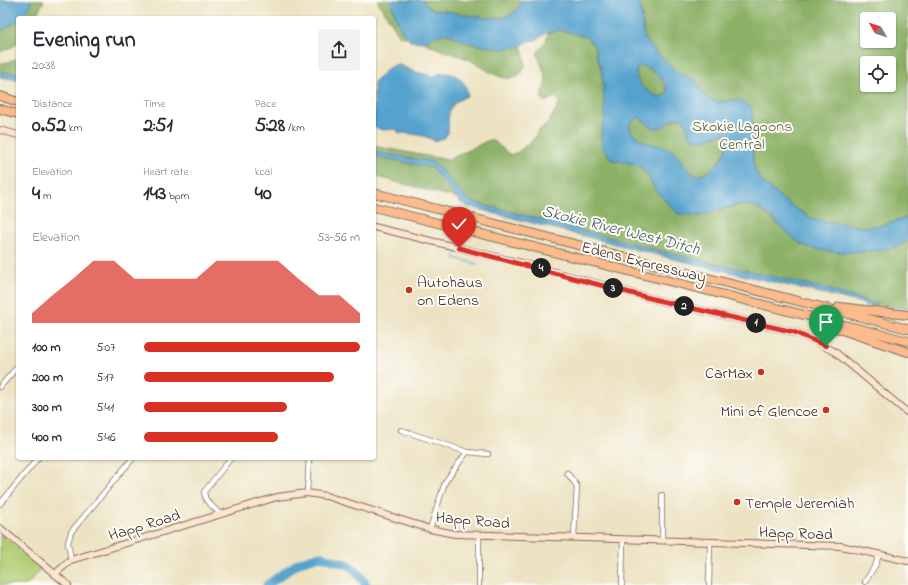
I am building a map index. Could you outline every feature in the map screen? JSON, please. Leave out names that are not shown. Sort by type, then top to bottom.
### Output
[{"type":"highway","points":[[0,96],[16,101]]},
{"type":"highway","points":[[0,108],[16,113]]},
{"type":"highway","name":"Edens Expressway","points":[[376,194],[908,329]]},
{"type":"highway","name":"Edens Expressway","points":[[376,208],[908,341]]},
{"type":"highway","points":[[796,300],[908,314]]},
{"type":"highway","points":[[792,313],[908,352]]},
{"type":"street","points":[[0,130],[16,134]]},
{"type":"street","points":[[376,227],[530,265],[661,301],[794,332],[835,352],[908,413]]},
{"type":"street","points":[[0,388],[16,368]]},
{"type":"street","points":[[401,430],[467,452],[488,454]]},
{"type":"street","points":[[430,529],[445,482],[467,452]]},
{"type":"street","points":[[0,504],[36,460]]},
{"type":"street","points":[[71,560],[68,544],[71,532],[131,460]]},
{"type":"street","points":[[220,514],[206,500],[204,492],[229,460]]},
{"type":"street","points":[[307,493],[309,460]]},
{"type":"street","points":[[567,473],[577,486],[574,537]]},
{"type":"street","name":"Happ Road","points":[[55,574],[71,560],[277,497],[307,493],[326,496],[430,529],[479,535],[841,546],[908,560]]},
{"type":"street","points":[[662,495],[662,541]]},
{"type":"street","points":[[0,528],[68,585]]},
{"type":"street","points":[[479,535],[479,585]]},
{"type":"street","points":[[622,585],[623,540]]},
{"type":"street","points":[[709,585],[710,543]]},
{"type":"street","points":[[865,582],[876,564],[879,554]]},
{"type":"green space","points":[[32,0],[44,0],[36,16],[23,16],[27,12]]},
{"type":"green space","points":[[377,0],[390,0],[400,28],[406,37],[400,36]]},
{"type":"green space","points":[[423,0],[522,0],[513,14],[499,18],[490,18],[433,10],[426,5]]},
{"type":"green space","points":[[638,0],[908,0],[908,217],[884,225],[862,227],[813,219],[790,205],[761,181],[756,172],[753,162],[752,109],[734,100],[722,103],[705,97],[694,79],[677,73],[644,38],[643,18]]},
{"type":"green space","points":[[16,22],[16,44],[0,52],[0,32]]},
{"type":"green space","points":[[559,30],[586,37],[592,43],[603,74],[605,118],[602,144],[607,154],[612,160],[635,164],[642,168],[656,191],[677,213],[699,216],[739,205],[752,206],[762,211],[783,229],[893,247],[908,241],[908,308],[870,303],[818,288],[680,255],[473,202],[465,197],[434,162],[376,152],[376,146],[448,160],[489,140],[494,141],[510,155],[518,152],[534,139],[538,131],[547,125],[560,102],[555,97],[545,102],[542,97],[546,78],[537,53],[546,41],[548,33]]},
{"type":"green space","points":[[447,33],[502,49],[521,46],[525,59],[524,69],[516,77],[503,77],[468,59],[441,50],[425,42]]},
{"type":"green space","points":[[16,59],[16,73],[0,72],[0,63],[5,63]]},
{"type":"green space","points":[[644,65],[659,76],[668,92],[663,97],[653,95],[648,92],[638,80],[636,70],[640,66]]},
{"type":"green space","points":[[638,117],[650,126],[667,123],[678,117],[681,118],[686,123],[688,133],[701,140],[726,134],[728,136],[727,147],[723,156],[712,168],[703,174],[697,175],[660,148],[640,141],[630,128],[630,123]]},
{"type":"green space","points":[[376,156],[432,168],[457,198],[376,177]]},
{"type":"green space","points":[[0,534],[41,568],[27,585],[0,585]]},
{"type":"water","points":[[0,0],[32,0],[27,12],[23,16],[16,16],[16,22],[0,32]]},
{"type":"water","points":[[390,0],[423,0],[426,5],[433,10],[480,17],[499,18],[513,14],[522,0],[638,0],[641,9],[645,39],[650,46],[676,71],[696,81],[705,96],[710,100],[719,102],[738,100],[752,108],[753,162],[761,181],[790,205],[813,219],[862,227],[884,225],[908,217],[908,241],[895,247],[881,250],[843,252],[817,250],[792,238],[765,212],[752,206],[731,206],[698,216],[677,213],[656,191],[642,168],[635,164],[612,160],[602,146],[601,133],[605,118],[602,73],[594,46],[587,37],[559,30],[546,33],[536,40],[529,41],[521,46],[502,49],[468,43],[447,33],[425,42],[410,41],[400,28]],"holes":[[[640,66],[644,66],[661,78],[666,86],[666,95],[659,97],[643,87],[636,75],[636,70]],[[638,117],[655,128],[662,127],[675,119],[682,118],[686,124],[690,136],[697,140],[704,140],[718,134],[725,134],[728,136],[726,149],[719,163],[714,168],[702,175],[695,175],[688,169],[678,155],[671,150],[666,147],[644,142],[634,134],[630,129],[630,123]]]},
{"type":"water","points":[[397,64],[415,72],[434,76],[448,73],[453,74],[464,83],[467,96],[460,99],[452,106],[449,115],[448,133],[444,138],[434,141],[419,135],[400,134],[396,129],[383,130],[376,128],[376,80],[388,68]]},
{"type":"water","points":[[0,72],[16,73],[16,80],[0,77]]},
{"type":"water","points":[[376,152],[434,162],[465,197],[473,202],[665,252],[827,289],[876,304],[876,306],[865,306],[861,303],[846,299],[674,259],[466,206],[460,202],[432,168],[376,156]]},
{"type":"waterway","points":[[455,255],[455,258],[477,264]]},
{"type":"waterway","points":[[267,585],[300,562],[320,556],[349,565],[358,573],[366,585]]},
{"type":"place","name":"Autohaus on Edens","points":[[409,290]]},
{"type":"place","name":"CarMax","points":[[761,372]]},
{"type":"place","name":"Mini of Glencoe","points":[[826,410]]},
{"type":"place","name":"Temple Jeremiah","points":[[737,502]]},
{"type":"route","points":[[459,248],[530,265],[661,301],[794,332],[826,346]]},
{"type":"park label","name":"Skokie Lagoons Central","points":[[742,134]]},
{"type":"water label","name":"Skokie River West Ditch","points":[[621,229]]}]
